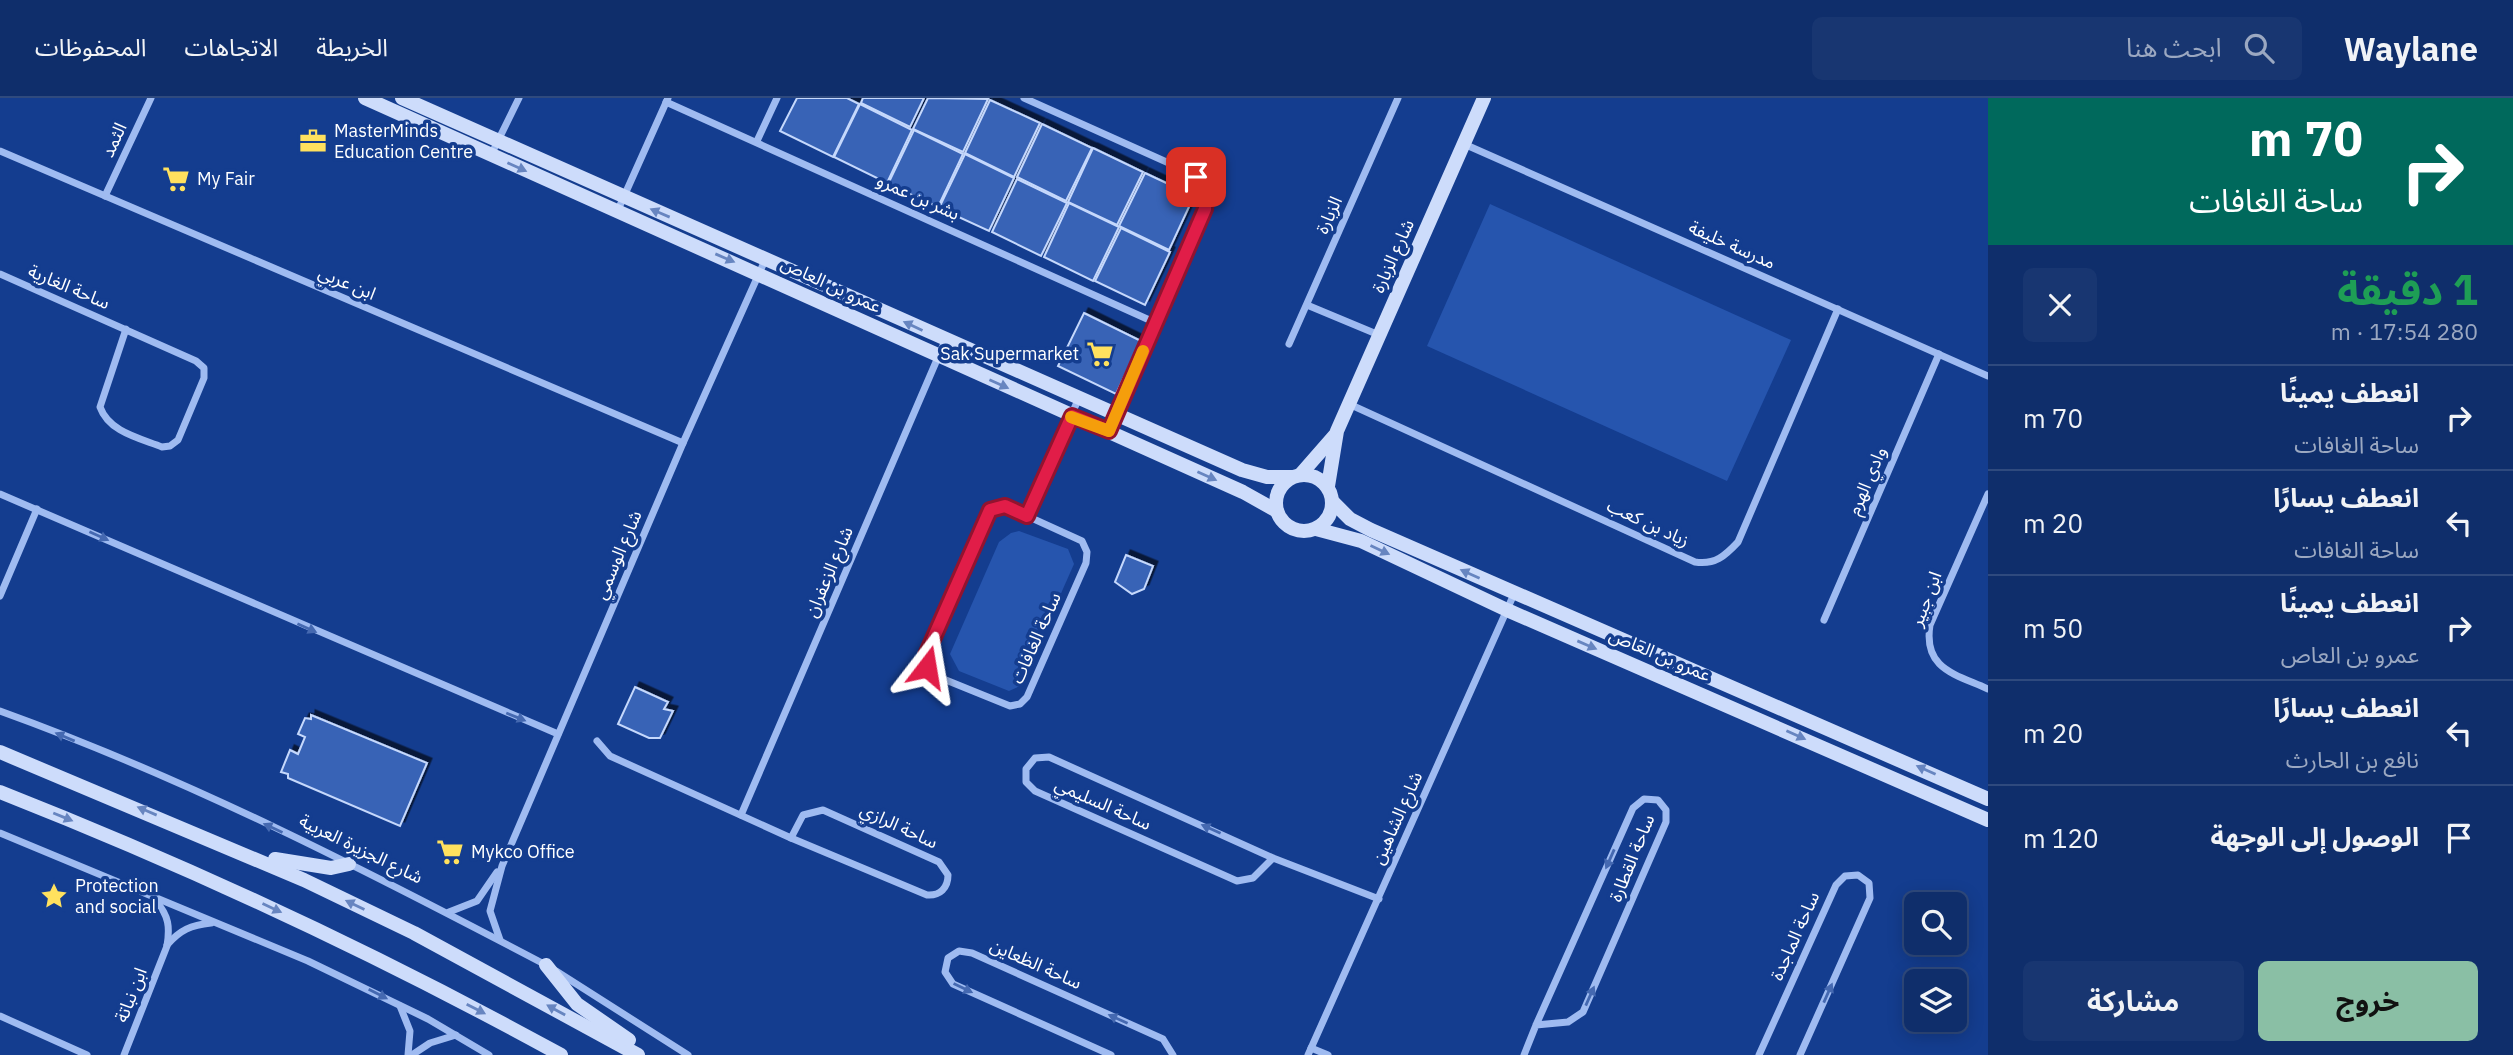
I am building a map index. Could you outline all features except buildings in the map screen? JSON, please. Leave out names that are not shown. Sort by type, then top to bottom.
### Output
[{"type":"street","name":"الثمد","points":[[105,196],[151,98]]},
{"type":"street","name":"عمرو بن العاص","points":[[365,98],[622,197],[766,258],[945,341],[1254,475],[1296,476]]},
{"type":"street","name":"عمرو بن العاص","points":[[402,98],[617,212],[760,273],[939,357],[1109,431],[1243,492],[1277,511]]},
{"type":"street","points":[[495,149],[519,98]]},
{"type":"street","points":[[757,141],[777,98]]},
{"type":"street","points":[[1024,98],[1191,173],[1201,182],[1206,195],[1205,209],[1109,431]]},
{"type":"street","name":"الزبارة","points":[[1289,344],[1398,98]]},
{"type":"street","name":"شارع الزبارة","points":[[1328,486],[1338,431],[1484,98]]},
{"type":"street","points":[[617,212],[667,100]]},
{"type":"street","name":"بشر بن عمرو","points":[[667,100],[1156,323]]},
{"type":"street","name":"مدرسة خليفة","points":[[1464,144],[1988,376]]},
{"type":"street","name":"ابن عربي","points":[[0,151],[683,443]]},
{"type":"street","name":"شارع الوسمي","points":[[500,941],[490,911],[502,866],[683,443],[766,258]]},
{"type":"street","name":"ساحة الغارية","points":[[0,274],[126,329],[196,361],[204,368],[204,378],[178,440],[170,446],[162,447],[114,428],[104,419],[100,407],[126,329]]},
{"type":"street","points":[[1307,304],[1378,335]]},
{"type":"street","name":"زياد بن كعب","points":[[1349,404],[1695,562],[1706,564],[1719,560],[1738,542],[1838,309]]},
{"type":"street","name":"شارع الزعفران","points":[[741,815],[945,341]]},
{"type":"street","name":"وادي الهرم","points":[[1824,620],[1939,354]]},
{"type":"street","points":[[1027,516],[1078,400]]},
{"type":"street","name":"شارع الزبارة","points":[[1296,476],[1338,431]]},
{"type":"street","points":[[1296,476],[1315,477],[1328,486],[1333,502],[1328,518],[1316,529],[1293,529],[1277,511],[1280,488],[1296,476]]},
{"type":"street","points":[[0,494],[558,734]]},
{"type":"street","name":"ابن جبير","points":[[1988,494],[1930,625],[1927,640],[1931,655],[1941,667],[1988,689]]},
{"type":"street","name":"عمرو بن العاص","points":[[1333,502],[1361,525],[1988,799]]},
{"type":"street","name":"ساحة الغافات","points":[[1005,506],[1027,516],[1082,541],[1087,558],[1027,697],[1020,704],[1010,706],[936,677],[925,661],[990,510],[1005,506]]},
{"type":"street","points":[[0,596],[37,509]]},
{"type":"street","name":"عمرو بن العاص","points":[[1316,529],[1361,541],[1507,610],[1988,820]]},
{"type":"street","name":"شارع الشاهين","points":[[1310,1051],[1514,594]]},
{"type":"street","name":"شارع الجزيرة العربية","points":[[0,711],[186,787],[448,912],[587,988],[631,1020],[688,1055]]},
{"type":"street","name":"ساحة الرازي","points":[[597,741],[610,756],[791,838],[927,895],[943,891],[948,881],[946,870],[939,862],[823,810],[803,815],[791,838]]},
{"type":"street","points":[[0,752],[243,852],[414,933],[638,1055]]},
{"type":"street","name":"ساحة السليمي","points":[[1273,858],[1253,878],[1237,881],[1035,791],[1027,782],[1026,769],[1035,758],[1049,757],[1273,858],[1379,899]]},
{"type":"street","points":[[0,792],[241,893],[359,949],[561,1055]]},
{"type":"street","name":"ساحة القطارة","points":[[1524,1055],[1535,1026],[1633,807],[1644,799],[1658,800],[1666,810],[1666,822],[1583,1012],[1568,1022],[1535,1026]]},
{"type":"street","points":[[0,833],[308,961],[399,1005],[489,1055]]},
{"type":"street","points":[[243,852],[331,868],[349,864]]},
{"type":"street","name":"شارع الوسمي","points":[[448,912],[477,901],[502,866]]},
{"type":"street","name":"ساحة الماجدة","points":[[1759,1055],[1838,881],[1845,876],[1858,875],[1869,883],[1870,898],[1800,1055]]},
{"type":"street","name":"ابن نباتة","points":[[124,1055],[167,946],[170,929],[165,912],[153,898]]},
{"type":"street","points":[[167,946],[178,933],[194,925],[212,923]]},
{"type":"street","name":"ساحة الظعاين","points":[[1111,1055],[953,984],[945,972],[948,958],[959,951],[972,953],[1163,1039],[1173,1055]]},
{"type":"street","points":[[546,965],[577,1004],[646,1055]]},
{"type":"street","points":[[399,1005],[410,1031],[410,1055]]},
{"type":"street","points":[[0,1027],[2,1017],[87,1055]]},
{"type":"street","points":[[410,1055],[430,1043],[456,1035]]},
{"type":"street","points":[[1310,1051],[1328,1055]]},
{"type":"shaded area","points":[[1490,204],[1791,340],[1727,481],[1427,346]]},
{"type":"shaded area","points":[[1019,531],[1068,549],[1074,564],[1020,686],[1009,691],[959,671],[950,654],[999,542],[1011,533]]},
{"type":"slow traffic","points":[[1071,417],[1109,431],[1143,351]]},
{"type":"place","name":"MasterMinds Education Centre","points":[[313,141]]},
{"type":"place","name":"My Fair","points":[[176,179]]},
{"type":"place","name":"Sak Supermarket","points":[[1100,354]]},
{"type":"place","name":"Mykco Office","points":[[450,852]]},
{"type":"place","name":"Protection and social","points":[[54,896]]},
{"type":"route","points":[[927,667],[926,655],[990,510],[999,505],[1027,516],[1072,416],[1109,431],[1205,209],[1206,195],[1196,177]]}]
